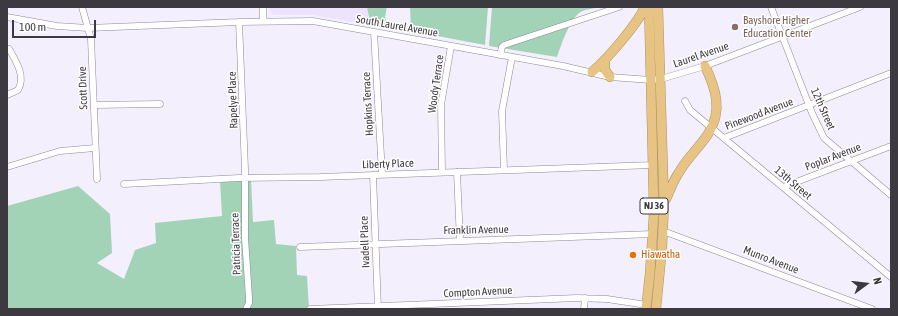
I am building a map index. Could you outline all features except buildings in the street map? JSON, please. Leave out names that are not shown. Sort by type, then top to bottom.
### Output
[{"type":"highway","points":[[592,72],[605,61],[634,24],[645,7]]},
{"type":"highway","name":"NJ 36","points":[[647,307],[654,213],[649,7]]},
{"type":"highway","name":"NJ 36","points":[[656,309],[664,231],[658,7]]},
{"type":"highway","points":[[605,61],[605,70],[610,77]]},
{"type":"highway","points":[[664,204],[677,174],[708,135],[716,114],[717,97],[705,66]]},
{"type":"street","name":"Scott Drive","points":[[82,7],[91,39],[97,179]]},
{"type":"street","points":[[263,7],[264,22]]},
{"type":"street","points":[[500,55],[504,45],[619,7]]},
{"type":"street","name":"12th Street","points":[[771,7],[809,105],[824,138],[891,195]]},
{"type":"street","name":"Laurel Avenue","points":[[661,79],[705,66],[860,7]]},
{"type":"street","name":"South Laurel Avenue","points":[[7,17],[57,26],[88,28],[239,22],[313,21],[592,72],[610,77],[651,80],[661,79]]},
{"type":"street","name":"Rapelye Place","points":[[239,22],[245,178]]},
{"type":"street","name":"Hopkins Terrace","points":[[374,32],[382,174]]},
{"type":"street","name":"Woody Terrace","points":[[442,172],[440,105],[451,46]]},
{"type":"street","points":[[7,95],[18,90],[20,81],[18,64],[9,49]]},
{"type":"street","points":[[504,170],[502,111],[512,57]]},
{"type":"street","name":"Pinewood Avenue","points":[[724,138],[891,73]]},
{"type":"street","name":"13th Street","points":[[685,101],[690,110],[711,128],[891,277]]},
{"type":"street","points":[[94,105],[160,104]]},
{"type":"street","name":"Poplar Avenue","points":[[783,187],[891,146]]},
{"type":"street","points":[[7,168],[60,151],[95,148]]},
{"type":"street","name":"Liberty Place","points":[[124,184],[245,178],[294,178],[653,165]]},
{"type":"street","points":[[457,172],[460,241]]},
{"type":"street","name":"Ivadell Place","points":[[373,175],[378,307]]},
{"type":"street","name":"Patricia Terrace","points":[[245,178],[245,238],[249,298],[249,303],[246,309]]},
{"type":"street","name":"Munro Avenue","points":[[664,231],[858,307],[872,309]]},
{"type":"street","name":"Franklin Avenue","points":[[300,247],[653,234]]},
{"type":"street","points":[[584,309],[585,298]]},
{"type":"street","name":"Compton Avenue","points":[[310,309],[585,298],[607,299],[647,307]]},
{"type":"shaded area","points":[[269,7],[370,7],[370,25],[313,15],[274,15],[270,12]]},
{"type":"green space","points":[[367,7],[387,7],[385,17],[387,22],[380,27],[371,26]]},
{"type":"green space","points":[[410,7],[488,7],[485,45],[411,31]]},
{"type":"green space","points":[[492,7],[607,7],[582,11],[575,17],[563,40],[557,57],[489,46]]},
{"type":"green space","points":[[251,179],[253,222],[274,220],[276,244],[296,246],[297,275],[307,276],[309,309],[7,309],[7,206],[78,186],[110,214],[112,253],[97,263],[124,279],[135,250],[156,243],[155,223],[222,216],[220,180]]},
{"type":"place","name":"Bayshore Higher Education Center","points":[[735,27]]},
{"type":"place","name":"Hiawatha","points":[[633,255]]}]
